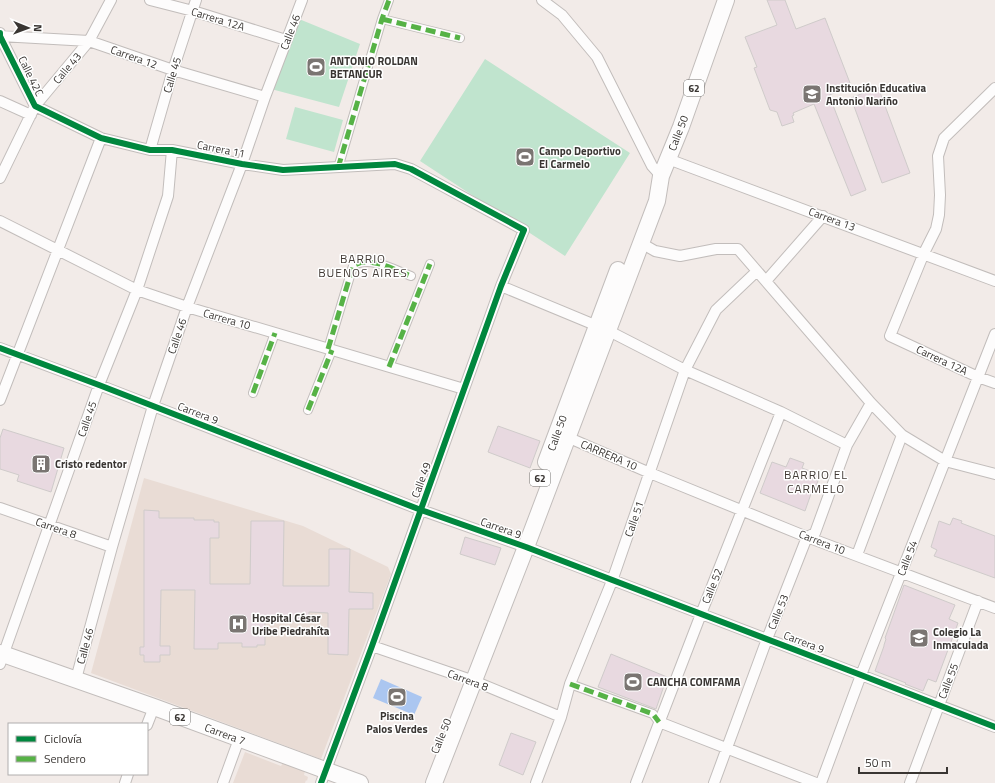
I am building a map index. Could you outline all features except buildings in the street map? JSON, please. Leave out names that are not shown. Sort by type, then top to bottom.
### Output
[{"type":"main road","name":"Calle 50","points":[[434,783],[469,679],[602,328],[641,242],[656,201],[661,176],[726,0]]},
{"type":"main road","name":"Calle 50","points":[[521,545],[567,437],[646,197],[661,176]]},
{"type":"main road","name":"Carrera 7","points":[[1,657],[76,679],[154,707],[239,739],[323,777],[360,783]]},
{"type":"main road","name":"Calle 50","points":[[424,783],[469,679]]},
{"type":"street","name":"Calle 43","points":[[0,178],[33,111],[89,41],[111,0]]},
{"type":"street","name":"Carrera 12A","points":[[150,0],[193,11],[286,40]]},
{"type":"street","name":"Calle 45","points":[[150,150],[173,70],[196,0]]},
{"type":"street","name":"Calle 46","points":[[76,679],[112,547],[154,406],[187,307],[242,164],[265,97],[302,0]]},
{"type":"street","points":[[338,168],[389,0]]},
{"type":"street","points":[[542,0],[562,15],[597,57],[652,166],[661,176]]},
{"type":"street","points":[[382,19],[460,38]]},
{"type":"street","name":"Carrera 12","points":[[0,35],[89,41],[173,70],[265,97]]},
{"type":"street","name":"Calle 42C","points":[[0,35],[33,111]]},
{"type":"street","points":[[924,253],[936,229],[939,214],[938,156],[944,138],[995,88]]},
{"type":"street","name":"Carrera 11","points":[[0,101],[33,111],[101,138],[150,150],[172,150],[242,164],[283,170],[395,164],[411,169],[524,230]]},
{"type":"street","points":[[0,400],[101,138]]},
{"type":"street","name":"Calle 45","points":[[1,657],[50,526],[99,385],[137,290],[168,196],[172,150]]},
{"type":"street","name":"Carrera 13","points":[[668,159],[924,253],[995,281]]},
{"type":"street","points":[[766,281],[823,216]]},
{"type":"street","name":"Carrera 10","points":[[0,222],[137,290],[187,307],[464,389]]},
{"type":"street","name":"Calle 49","points":[[323,777],[372,646],[501,286],[524,230]]},
{"type":"street","points":[[641,242],[655,251],[680,256],[716,249],[738,249],[871,402],[902,434],[945,461],[995,474]]},
{"type":"street","name":"Carrera 12A","points":[[924,253],[890,336],[978,377],[995,383]]},
{"type":"street","points":[[308,410],[330,349],[353,266],[359,262],[369,262],[411,276]]},
{"type":"street","points":[[389,367],[430,264]]},
{"type":"street","name":"Calle 51","points":[[536,783],[562,717],[570,684],[612,581],[685,370],[716,310],[757,271]]},
{"type":"street","points":[[501,286],[602,328],[685,370],[781,412],[847,445]]},
{"type":"street","points":[[253,393],[275,333]]},
{"type":"street","name":"Calle 54","points":[[821,783],[861,675],[995,334]]},
{"type":"street","name":"Carrera 9","points":[[0,348],[421,510],[521,545],[995,727]]},
{"type":"street","name":"Calle 53","points":[[714,783],[767,639],[807,537],[815,533],[847,445],[871,402]]},
{"type":"street","name":"Calle 52","points":[[636,783],[781,412]]},
{"type":"street","points":[[857,555],[902,434]]},
{"type":"street","name":"CARRERA 10","points":[[567,437],[650,473]]},
{"type":"street","name":"Carrera 10","points":[[650,473],[807,537],[995,608]]},
{"type":"street","name":"Carrera 8","points":[[0,508],[112,547]]},
{"type":"street","name":"Calle 55","points":[[910,783],[978,601]]},
{"type":"street","name":"Carrera 8","points":[[372,646],[469,679],[562,717]]},
{"type":"street","points":[[570,684],[653,714],[659,722],[816,783]]},
{"type":"street","points":[[148,723],[154,707]]},
{"type":"street","points":[[223,783],[239,739]]},
{"type":"shaded area","name":"Hospital César Uribe Piedrahíta","points":[[144,478],[303,526],[388,567],[391,574],[321,759],[91,673]]},
{"type":"shaded area","points":[[245,752],[281,766],[283,763],[305,771],[304,775],[308,777],[307,781],[306,780],[305,783],[233,783]]},
{"type":"green space","name":"ANTONIO ROLDAN BETANCUR","points":[[299,19],[360,44],[339,107],[271,89]]},
{"type":"green space","name":"Campo Deportivo El Carmelo","points":[[485,59],[630,153],[565,256],[420,161]]},
{"type":"green space","points":[[295,107],[343,120],[334,152],[286,139]]},
{"type":"water","name":"Piscina Palos Verdes","points":[[381,679],[422,697],[414,715],[373,698]]},
{"type":"marked path","points":[[338,168],[389,0]]},
{"type":"marked path","points":[[382,19],[460,38]]},
{"type":"marked path","points":[[328,349],[353,266],[360,263],[374,263],[390,267],[411,276]]},
{"type":"marked path","points":[[389,367],[430,264]]},
{"type":"marked path","points":[[253,393],[275,333]]},
{"type":"marked path","points":[[308,410],[332,350]]},
{"type":"marked path","points":[[570,684],[653,714],[659,722]]},
{"type":"cycle path","points":[[0,33],[0,36],[35,106],[101,138],[150,150],[172,150],[242,164],[283,170],[395,164],[411,169],[524,230],[501,286],[372,646],[321,783]]},
{"type":"cycle path","points":[[0,348],[421,510],[526,547],[995,727]]},
{"type":"place","name":"ANTONIO ROLDAN BETANCUR","points":[[316,67]]},
{"type":"place","name":"Institución Educativa Antonio Nariño","points":[[812,94]]},
{"type":"place","name":"Campo Deportivo El Carmelo","points":[[525,157]]},
{"type":"place","name":"Cristo redentor","points":[[41,464]]},
{"type":"place","name":"Hospital César Uribe Piedrahíta","points":[[238,624]]},
{"type":"place","name":"Colegio La Inmaculada","points":[[919,638]]},
{"type":"place","name":"CANCHA COMFAMA","points":[[633,682]]},
{"type":"place","name":"Piscina Palos Verdes","points":[[397,697]]},
{"type":"district","name":"BARRIO BUENOS AIRES","points":[[363,266]]},
{"type":"district","name":"BARRIO EL CARMELO","points":[[816,482]]}]
